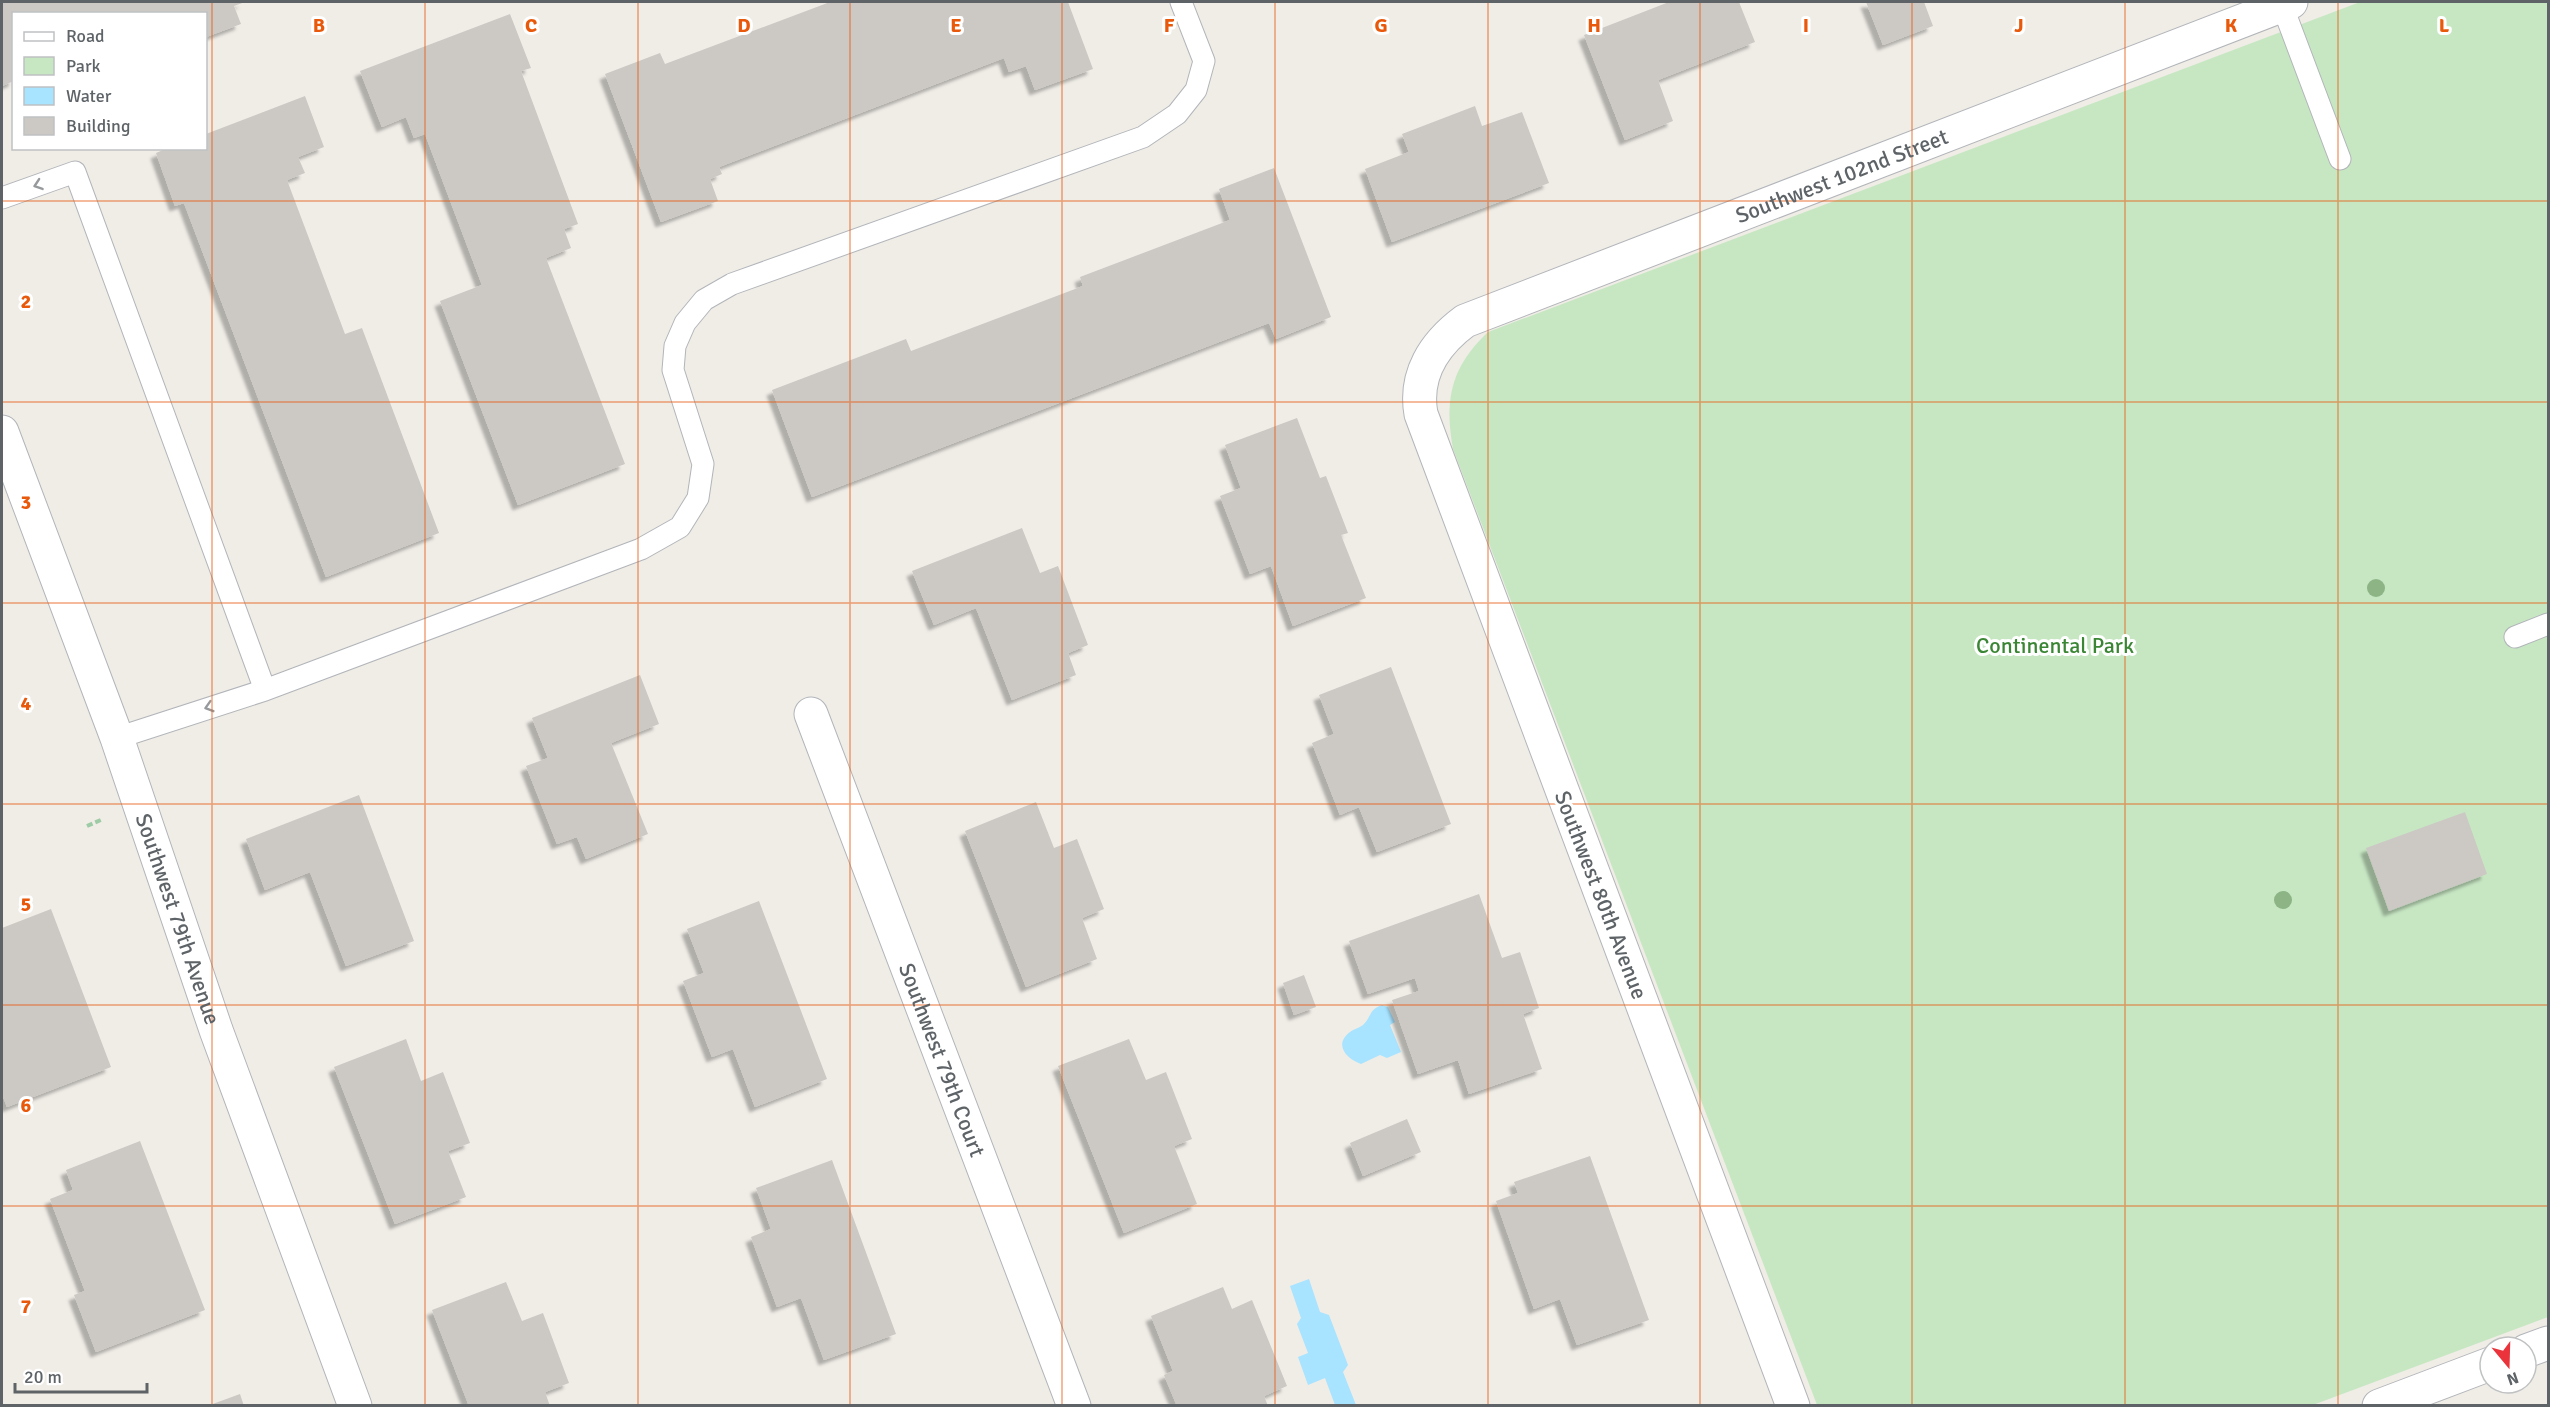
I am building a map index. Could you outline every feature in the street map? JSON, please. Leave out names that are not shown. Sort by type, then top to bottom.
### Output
[{"type":"street","name":"Southwest 102nd Street","points":[[1420,383],[1437,345],[1465,321],[2286,3]]},
{"type":"street","name":"Southwest 80th Avenue","points":[[1420,383],[1418,398],[1420,414],[1793,1406]]},
{"type":"street","name":"Southwest 79th Avenue","points":[[4,449],[117,738],[216,1030],[355,1406]]},
{"type":"street","name":"Southwest 79th Court","points":[[811,714],[1074,1406]]},
{"type":"street","points":[[2379,1406],[2478,1369]]},
{"type":"lane","points":[[117,738],[265,690],[641,549],[680,527],[698,498],[703,464],[673,370],[675,346],[685,323],[704,300],[732,284],[1143,137],[1177,114],[1196,90],[1204,61],[1181,2]]},
{"type":"lane","points":[[2286,3],[2340,159]]},
{"type":"lane","points":[[2,198],[75,172],[265,690]]},
{"type":"lane","points":[[2515,637],[2548,624]]},
{"type":"green space","name":"Continental Park","points":[[2360,2],[2548,2],[2548,1317],[2500,1335],[2478,1335],[2478,1343],[2313,1405],[1817,1405],[1453,449],[1449,415],[1453,385],[1466,358],[1488,332]]},
{"type":"water","points":[[1382,1005],[1388,1007],[1395,1022],[1390,1025],[1401,1052],[1387,1058],[1380,1055],[1361,1064],[1347,1055],[1342,1047],[1343,1042],[1350,1032],[1366,1022],[1372,1011]]},
{"type":"water","points":[[1309,1279],[1320,1312],[1329,1315],[1348,1365],[1343,1372],[1356,1405],[1335,1405],[1325,1378],[1308,1385],[1298,1357],[1308,1353],[1297,1324],[1301,1318],[1290,1286]]},
{"type":"building","points":[[2,2],[245,2],[234,6],[241,24],[207,37],[207,12],[12,12],[12,82],[2,86]]},
{"type":"building","points":[[830,2],[1068,2],[1093,69],[1035,90],[1026,66],[1009,72],[1004,58],[719,167],[722,174],[710,179],[718,201],[661,222],[605,74],[660,53],[665,64]]},
{"type":"building","points":[[1669,2],[1739,2],[1755,42],[1658,80],[1673,121],[1625,140],[1584,35]]},
{"type":"building","points":[[1866,2],[1924,2],[1933,26],[1883,45]]},
{"type":"building","points":[[510,14],[531,68],[521,71],[578,224],[564,229],[571,248],[546,258],[625,464],[518,505],[440,301],[482,285],[425,134],[414,138],[406,117],[382,127],[360,71]]},
{"type":"building","points":[[305,96],[324,147],[298,157],[305,173],[287,180],[345,334],[362,328],[439,533],[326,577],[184,203],[175,206],[156,153],[163,150],[207,150],[207,134]]},
{"type":"building","points":[[1475,106],[1482,126],[1522,112],[1549,183],[1392,242],[1365,169],[1409,152],[1402,134]]},
{"type":"building","points":[[1274,168],[1331,317],[1276,339],[1269,323],[812,497],[772,390],[906,339],[911,351],[1083,286],[1080,277],[1230,220],[1219,189]]},
{"type":"building","points":[[1297,418],[1320,478],[1326,476],[1348,533],[1341,535],[1366,598],[1293,626],[1271,566],[1250,574],[1220,496],[1241,488],[1225,445]]},
{"type":"building","points":[[1022,528],[1040,573],[1058,566],[1088,645],[1068,653],[1076,675],[1012,700],[976,608],[934,625],[912,571]]},
{"type":"building","points":[[1391,667],[1451,824],[1377,852],[1359,807],[1340,815],[1312,743],[1334,734],[1319,695]]},
{"type":"building","points":[[640,675],[659,724],[611,743],[648,834],[586,859],[577,837],[557,844],[526,766],[548,758],[532,718]]},
{"type":"building","points":[[359,795],[414,941],[346,966],[310,872],[265,890],[246,839]]},
{"type":"building","points":[[1036,802],[1054,848],[1077,839],[1104,909],[1082,918],[1097,959],[1026,987],[965,831]]},
{"type":"building","points":[[2465,812],[2487,874],[2389,911],[2366,848]]},
{"type":"building","points":[[1479,894],[1502,958],[1520,952],[1539,1008],[1523,1014],[1542,1069],[1469,1094],[1458,1060],[1418,1074],[1392,1000],[1419,991],[1415,978],[1368,994],[1349,941]]},
{"type":"building","points":[[759,901],[827,1079],[755,1107],[733,1049],[712,1057],[683,981],[704,973],[687,929]]},
{"type":"building","points":[[51,909],[111,1067],[7,1107],[2,1094],[2,928]]},
{"type":"building","points":[[1304,975],[1316,1007],[1294,1015],[1283,983]]},
{"type":"building","points":[[406,1039],[421,1081],[443,1072],[470,1143],[448,1151],[466,1197],[395,1224],[334,1067]]},
{"type":"building","points":[[1129,1039],[1146,1080],[1166,1072],[1192,1139],[1174,1146],[1197,1204],[1124,1233],[1058,1066]]},
{"type":"building","points":[[1407,1119],[1421,1152],[1363,1176],[1350,1143]]},
{"type":"building","points":[[140,1141],[205,1310],[96,1352],[74,1295],[85,1291],[50,1199],[73,1190],[66,1170]]},
{"type":"building","points":[[1590,1156],[1649,1320],[1577,1345],[1560,1299],[1534,1309],[1496,1201],[1518,1193],[1514,1182]]},
{"type":"building","points":[[832,1160],[896,1334],[824,1360],[801,1298],[777,1307],[751,1237],[771,1229],[756,1188]]},
{"type":"building","points":[[506,1282],[522,1321],[543,1313],[569,1383],[545,1392],[550,1406],[469,1406],[432,1310]]},
{"type":"building","points":[[1223,1287],[1232,1309],[1252,1300],[1287,1386],[1264,1396],[1268,1406],[1177,1406],[1164,1375],[1173,1371],[1151,1316]]},
{"type":"building","points":[[240,1394],[244,1406],[210,1406],[210,1405]]}]
